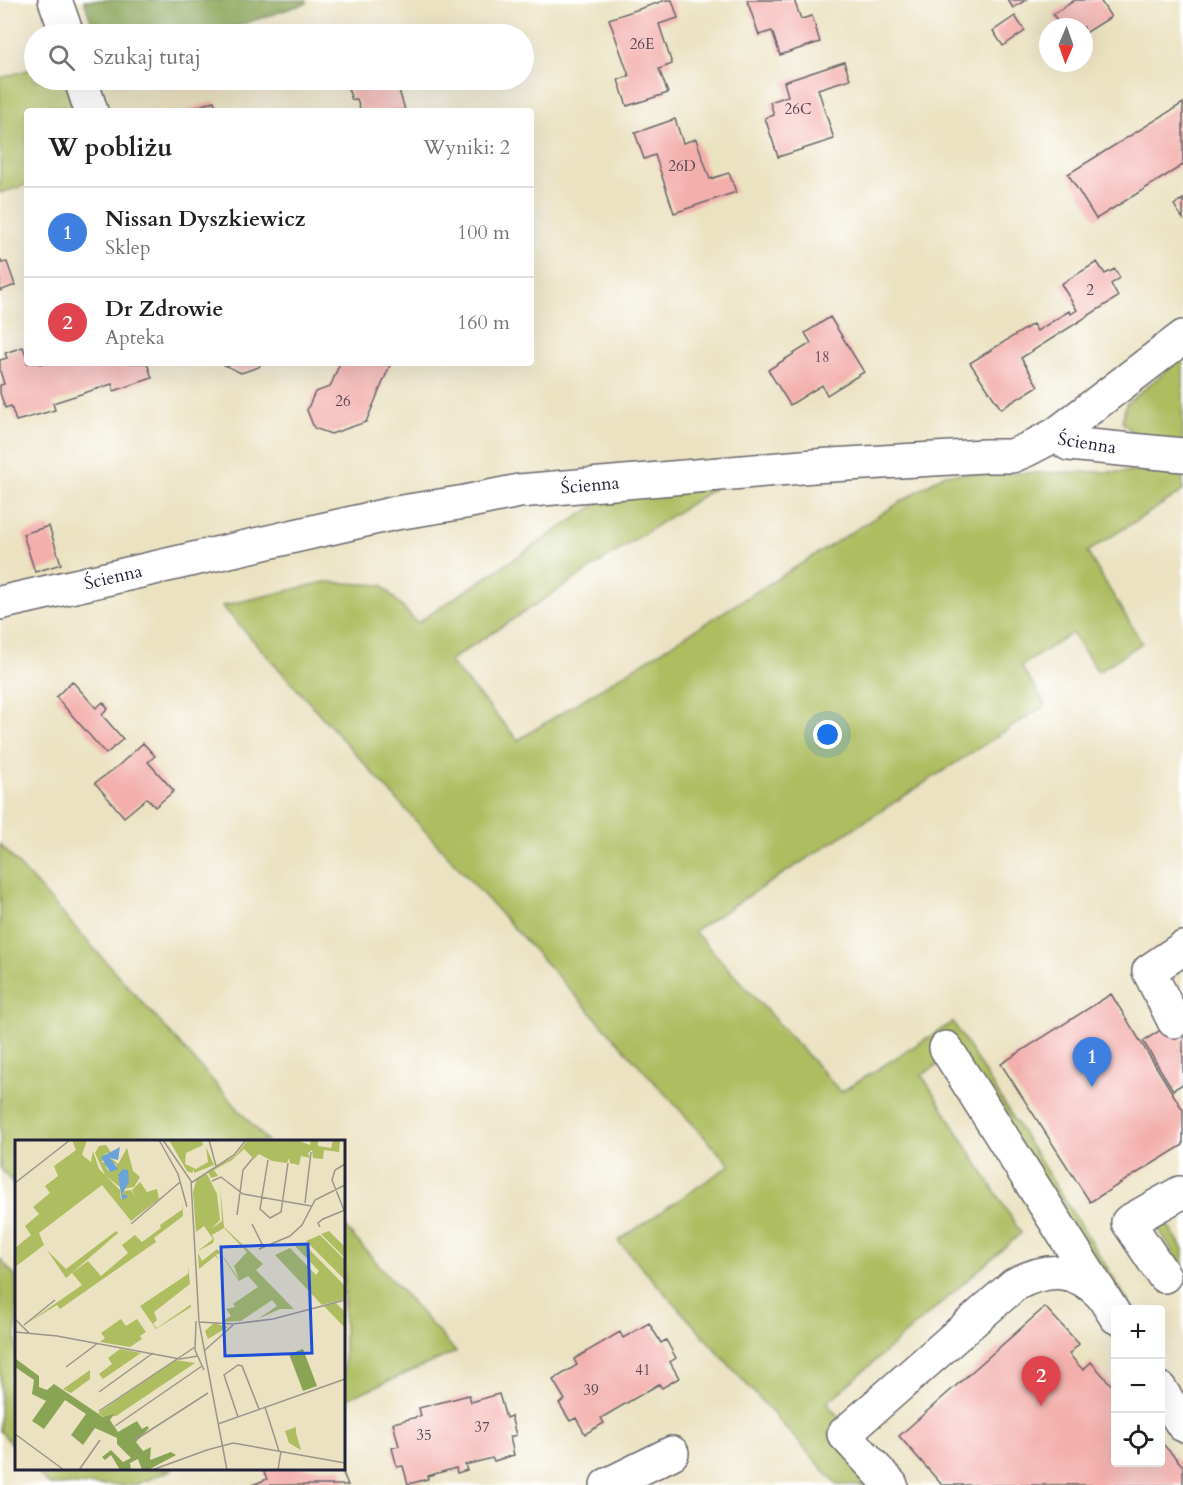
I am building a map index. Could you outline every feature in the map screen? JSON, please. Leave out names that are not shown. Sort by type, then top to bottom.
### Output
[{"type":"street","points":[[56,0],[64,24]]},
{"type":"street","points":[[84,90],[90,108]]},
{"type":"street","points":[[1055,435],[1183,338]]},
{"type":"street","name":"Ścienna","points":[[0,603],[396,513],[519,491],[814,466],[1012,456],[1055,435],[1069,444],[1183,455]]},
{"type":"street","points":[[1174,1022],[1149,971],[1183,948]]},
{"type":"street","points":[[946,1048],[1108,1306]]},
{"type":"street","points":[[1164,1276],[1128,1222],[1182,1193]]},
{"type":"street","points":[[891,1485],[844,1434],[1014,1285],[1041,1274],[1068,1274],[1086,1281],[1108,1306]]},
{"type":"street","points":[[1165,1396],[1183,1425]]},
{"type":"street","points":[[611,1484],[672,1453]]},
{"type":"green space","points":[[84,0],[306,0],[307,3],[243,24],[92,24]]},
{"type":"green space","points":[[24,71],[24,90],[77,90],[83,108],[24,108],[24,186],[0,193],[0,78]]},
{"type":"green space","points":[[1183,357],[1183,445],[1141,440],[1122,422],[1126,404]]},
{"type":"green space","points":[[1183,471],[1183,491],[1087,552],[1142,643],[1098,672],[1072,633],[1021,666],[1046,705],[694,931],[841,1092],[953,1022],[1130,1305],[1122,1305],[941,1063],[922,1075],[1021,1233],[827,1403],[841,1420],[828,1432],[875,1485],[837,1485],[618,1241],[730,1165],[222,606],[325,582],[382,585],[417,623],[606,498],[716,487],[449,661],[518,740],[945,474]]},
{"type":"green space","points":[[0,844],[266,1140],[15,1140],[15,1186],[0,1168]]},
{"type":"green space","points":[[1161,1214],[1183,1249],[1183,1268],[1153,1220]]},
{"type":"green space","points":[[345,1227],[456,1352],[345,1400]]},
{"type":"green space","points":[[0,1259],[15,1276],[15,1448],[0,1431]]},
{"type":"green space","points":[[35,1470],[171,1470],[135,1485],[49,1485]]},
{"type":"building","points":[[672,0],[678,18],[659,24],[672,64],[659,69],[668,93],[627,106],[618,80],[629,76],[609,19]]},
{"type":"building","points":[[747,0],[794,0],[801,19],[812,16],[820,42],[780,55],[772,31],[759,35]]},
{"type":"building","points":[[1008,0],[1026,0],[1013,8]]},
{"type":"building","points":[[1075,0],[1100,0],[1111,17],[1093,28],[1093,18],[1055,18],[1053,14]]},
{"type":"building","points":[[1015,16],[1025,31],[1003,46],[993,31]]},
{"type":"building","points":[[844,62],[850,79],[818,89],[834,139],[778,157],[765,118],[774,115],[770,102],[788,96],[784,82]]},
{"type":"building","points":[[348,90],[399,90],[404,108],[360,108],[357,99],[352,100]]},
{"type":"building","points":[[214,101],[217,108],[194,108]]},
{"type":"building","points":[[1183,103],[1183,165],[1096,219],[1068,174]]},
{"type":"building","points":[[675,119],[683,143],[696,139],[710,179],[729,173],[736,192],[674,213],[655,155],[644,159],[635,133]]},
{"type":"building","points":[[1183,199],[1183,219],[1174,205]]},
{"type":"building","points":[[0,259],[2,263],[7,262],[15,285],[0,291]]},
{"type":"building","points":[[1097,262],[1105,274],[1115,269],[1120,278],[1111,284],[1118,297],[1021,358],[1038,386],[1001,409],[970,363],[1033,324],[1037,331],[1069,311],[1071,314],[1077,310],[1061,284]]},
{"type":"building","points":[[830,317],[864,372],[827,395],[822,385],[790,405],[768,370],[811,343],[805,333]]},
{"type":"building","points":[[23,347],[24,366],[148,366],[152,378],[114,391],[112,384],[53,403],[55,410],[16,421],[11,406],[5,408],[0,393],[0,385],[4,384],[0,371],[0,360],[7,358],[5,353]]},
{"type":"building","points":[[226,366],[260,366],[259,367],[241,373]]},
{"type":"building","points":[[339,366],[390,366],[366,422],[331,434],[314,428],[307,410],[315,392],[330,387]]},
{"type":"building","points":[[49,526],[61,564],[35,572],[23,534]]},
{"type":"building","points":[[72,681],[96,708],[103,702],[108,709],[102,715],[123,739],[106,754],[56,697]]},
{"type":"building","points":[[143,743],[155,756],[148,762],[174,791],[155,807],[147,798],[124,817],[95,783]]},
{"type":"building","points":[[1111,994],[1183,1110],[1183,1145],[1090,1202],[1001,1064]]},
{"type":"building","points":[[1183,1016],[1183,1084],[1173,1090],[1143,1041]]},
{"type":"building","points":[[1045,1307],[1079,1344],[1069,1354],[1083,1370],[1091,1362],[1111,1384],[1111,1467],[1165,1467],[1165,1446],[1183,1466],[1183,1485],[942,1485],[899,1436]]},
{"type":"building","points":[[649,1323],[661,1343],[666,1340],[676,1358],[670,1362],[679,1378],[662,1388],[659,1384],[601,1418],[604,1423],[585,1434],[576,1418],[570,1421],[559,1403],[565,1400],[553,1380],[577,1365],[574,1359],[620,1332],[623,1338]]},
{"type":"building","points":[[499,1394],[506,1418],[511,1416],[516,1435],[510,1437],[514,1455],[494,1461],[492,1458],[465,1465],[467,1470],[457,1473],[456,1468],[408,1484],[403,1466],[397,1467],[392,1448],[399,1446],[393,1423],[421,1416],[419,1408],[469,1395],[471,1402]]},
{"type":"building","points":[[263,1470],[342,1470],[348,1485],[252,1485],[267,1479]]},
{"type":"place","name":"Nissan Dyszkiewicz","points":[[1092,1087]]},
{"type":"place","name":"Dr Zdrowie","points":[[1041,1406]]}]
